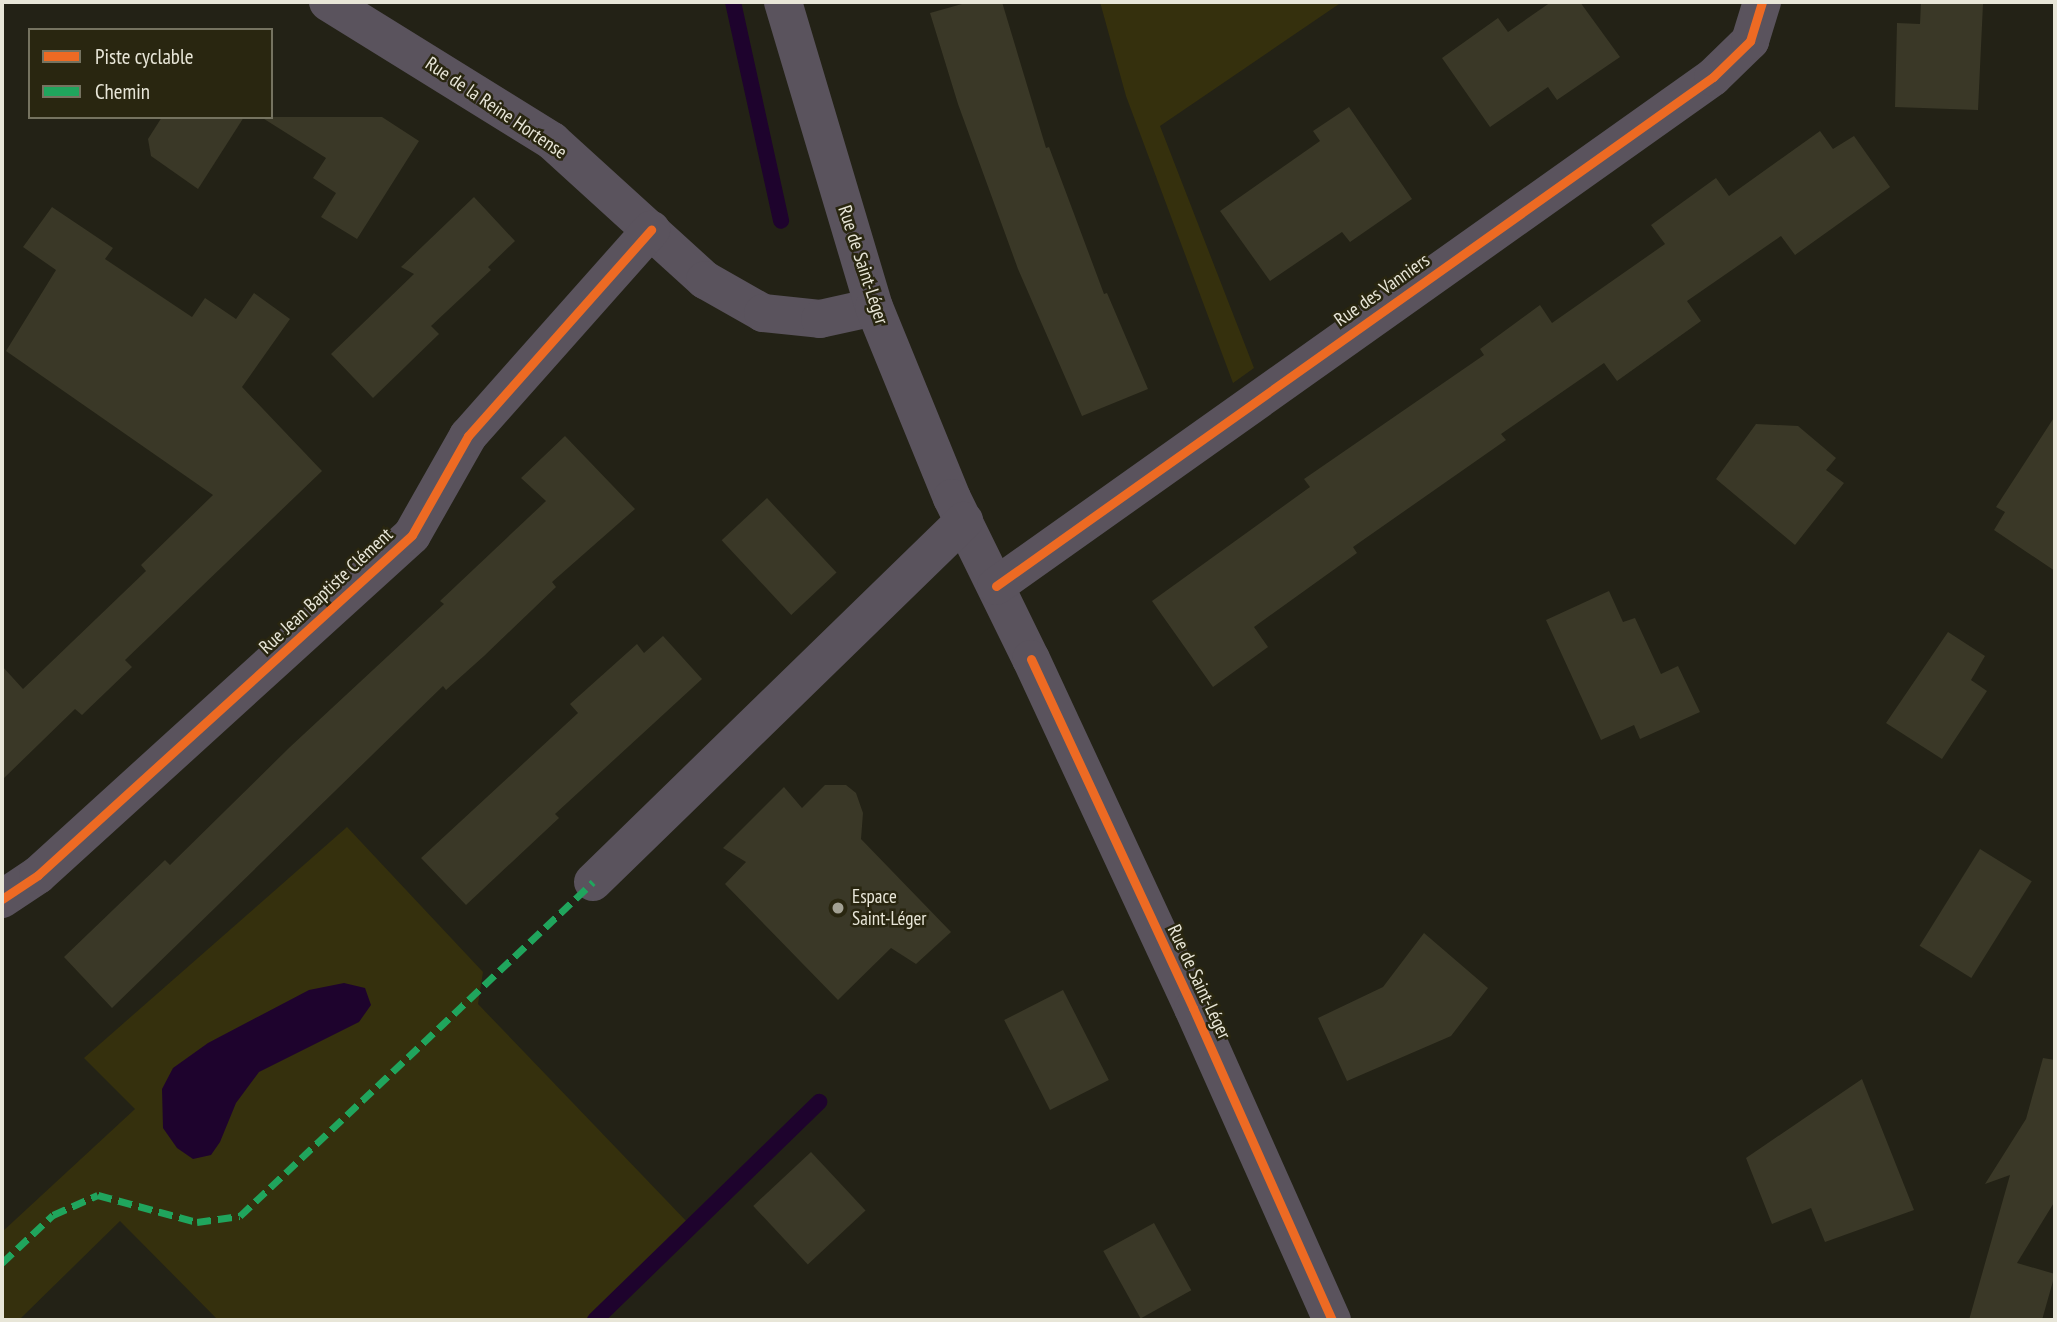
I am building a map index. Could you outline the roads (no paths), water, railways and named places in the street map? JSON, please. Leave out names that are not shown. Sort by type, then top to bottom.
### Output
[{"type":"street","name":"Rue de la Reine Hortense","points":[[328,2],[552,141],[705,280],[763,313],[820,319],[874,307]]},
{"type":"street","name":"Rue de Saint-Léger","points":[[783,2],[874,307],[964,522],[1193,1008],[1332,1320]]},
{"type":"street","name":"Rue des Vanniers","points":[[996,586],[1713,77],[1750,41],[1762,2]]},
{"type":"street","name":"Rue Jean Baptiste Clément","points":[[2,900],[48,866],[412,535],[468,436],[651,230]]},
{"type":"street","points":[[593,882],[964,522]]},
{"type":"waterway","points":[[733,2],[781,221]]},
{"type":"waterway","points":[[595,1320],[819,1102]]},
{"type":"place","name":"Espace Saint-Léger","points":[[838,908]]}]
